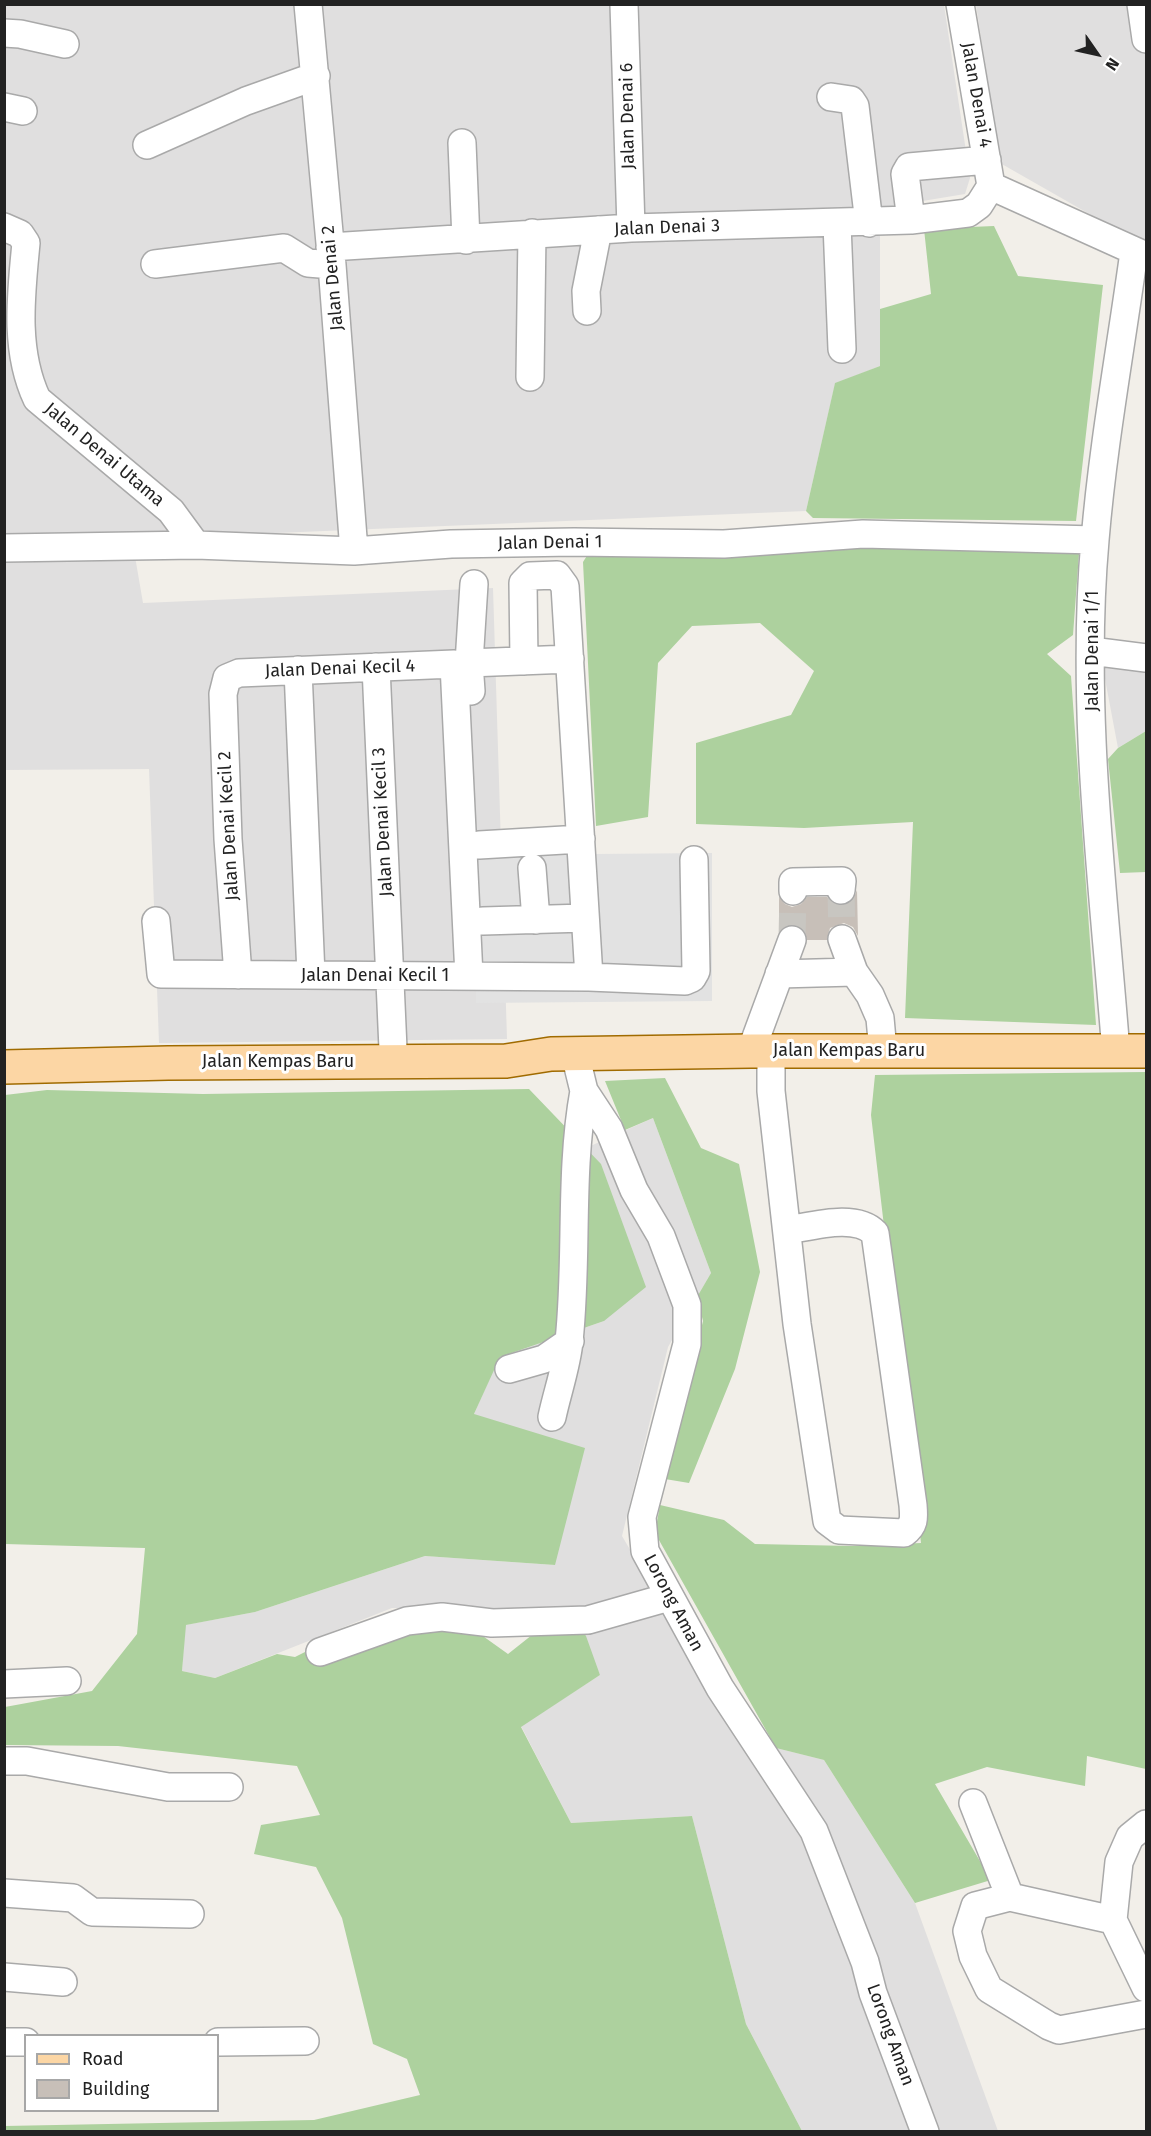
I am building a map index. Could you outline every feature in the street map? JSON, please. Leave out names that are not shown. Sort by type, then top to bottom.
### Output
[{"type":"main road","name":"Jalan Kempas Baru","points":[[4,1045],[507,1048],[563,1054]]},
{"type":"main road","name":"Jalan Kempas Baru","points":[[4,1067],[178,1063],[506,1061],[563,1054],[761,1051],[1131,1052]]},
{"type":"street","name":"Jalan Denai 2","points":[[308,4],[316,76],[354,551]]},
{"type":"street","name":"Jalan Denai 6","points":[[624,4],[631,228]]},
{"type":"street","name":"Jalan Denai 4","points":[[960,4],[989,173]]},
{"type":"street","points":[[1141,4],[1146,39]]},
{"type":"street","points":[[4,33],[20,34],[65,44]]},
{"type":"street","points":[[147,145],[246,101],[316,76]]},
{"type":"street","points":[[831,97],[851,99],[855,106],[869,223]]},
{"type":"street","points":[[462,143],[466,240]]},
{"type":"street","points":[[911,220],[905,174],[909,167],[989,173],[1140,254]]},
{"type":"street","name":"Jalan Denai 3","points":[[155,264],[284,249],[308,263],[331,256],[532,233],[631,228],[837,225],[911,220],[968,213],[980,205],[989,173]]},
{"type":"street","points":[[837,225],[842,349]]},
{"type":"street","name":"Jalan Denai Utama","points":[[4,227],[20,234],[26,243],[21,303],[21,343],[27,379],[37,399],[171,511],[196,545]]},
{"type":"street","points":[[587,311],[586,291],[598,230]]},
{"type":"street","points":[[530,376],[532,233]]},
{"type":"street","name":"Jalan Denai 1/1","points":[[1131,1052],[1096,785],[1091,651],[1095,540],[1140,254]]},
{"type":"street","name":"Jalan Denai 1","points":[[4,548],[196,545],[354,551],[451,544],[563,542],[724,544],[863,534],[1095,540]]},
{"type":"street","points":[[524,661],[522,588],[526,579],[535,575],[557,575],[564,582],[589,977]]},
{"type":"street","points":[[474,584],[462,663],[477,976]]},
{"type":"street","points":[[1091,651],[1146,658]]},
{"type":"street","name":"Jalan Denai Kecil 4","points":[[227,678],[239,673],[570,659]]},
{"type":"street","points":[[462,663],[479,845],[483,921],[477,976]]},
{"type":"street","name":"Jalan Denai Kecil 3","points":[[376,667],[393,1049]]},
{"type":"street","points":[[298,670],[311,975]]},
{"type":"street","name":"Jalan Denai Kecil 2","points":[[227,678],[223,694],[228,839],[238,975]]},
{"type":"street","points":[[479,845],[581,839]]},
{"type":"street","name":"Jalan Denai Kecil 1","points":[[156,921],[161,974],[589,977],[685,981],[692,978],[696,971],[694,860]]},
{"type":"street","points":[[532,868],[536,920]]},
{"type":"street","points":[[793,891],[793,882],[842,881],[841,890]]},
{"type":"street","points":[[483,921],[585,918]]},
{"type":"street","points":[[842,939],[854,972],[870,995],[880,1018],[883,1050]]},
{"type":"street","points":[[788,1230],[851,1223],[863,1224],[875,1233],[914,1520],[911,1528],[904,1533],[839,1530],[826,1521],[797,1324],[771,1091],[761,1051],[779,974],[792,940]]},
{"type":"street","points":[[779,974],[854,972]]},
{"type":"street","name":"Lorong Aman","points":[[563,1054],[609,1129],[634,1190],[661,1236],[687,1305],[687,1344],[641,1523],[646,1557],[720,1688],[813,1831],[865,1962],[873,1993],[925,2132]]},
{"type":"street","points":[[552,1417],[570,1341],[576,1225],[576,1138],[584,1091]]},
{"type":"street","points":[[509,1369],[544,1359],[570,1341]]},
{"type":"street","points":[[320,1652],[407,1621],[442,1617],[492,1623],[588,1620],[669,1597]]},
{"type":"street","points":[[4,1684],[67,1681]]},
{"type":"street","points":[[4,1761],[27,1761],[168,1787],[229,1787]]},
{"type":"street","points":[[973,1803],[1010,1897]]},
{"type":"street","points":[[1146,1824],[1130,1837],[1119,1862],[1113,1920],[1146,1988]]},
{"type":"street","points":[[4,1893],[73,1898],[92,1912],[190,1914]]},
{"type":"street","points":[[1113,1920],[1010,1897],[975,1906],[967,1931],[973,1956],[989,1989],[1059,2030],[1146,2014]]},
{"type":"street","points":[[4,1977],[63,1982]]},
{"type":"street","points":[[219,2042],[305,2041]]},
{"type":"street","points":[[4,2042],[24,2042]]},
{"type":"shaded area","points":[[4,5],[944,5],[970,178],[965,194],[880,208],[880,366],[835,384],[806,511],[132,539],[143,603],[493,588],[507,1039],[159,1043],[149,769],[5,770]]},
{"type":"shaded area","points":[[976,5],[1146,5],[1146,243],[1135,240],[1000,163]]},
{"type":"shaded area","points":[[1102,663],[1146,667],[1146,731],[1118,748]]},
{"type":"shaded area","points":[[712,853],[712,1001],[476,1003],[476,855]]},
{"type":"shaded area","points":[[653,1118],[711,1273],[668,1347],[622,1536],[748,1751],[776,1748],[824,1760],[915,1903],[998,2131],[802,2131],[746,2024],[692,1816],[571,1823],[521,1726],[600,1675],[566,1608],[392,1608],[215,1678],[182,1671],[185,1625],[255,1612],[425,1556],[555,1565],[474,1414],[499,1357],[604,1321],[586,1148]]},
{"type":"green space","points":[[994,226],[1018,276],[1103,285],[1076,521],[813,518],[806,511],[835,383],[880,366],[880,309],[931,294],[924,229]]},
{"type":"green space","points":[[904,544],[1079,554],[1073,635],[1047,654],[1071,676],[1096,1025],[905,1018],[913,822],[804,828],[696,824],[696,743],[791,715],[814,671],[760,623],[692,626],[658,663],[648,817],[596,826],[583,562],[590,551]]},
{"type":"green space","points":[[1146,731],[1146,872],[1120,873],[1108,759],[1118,748]]},
{"type":"green space","points":[[1146,1072],[1146,1769],[1087,1756],[1085,1786],[987,1767],[935,1784],[991,1880],[915,1903],[824,1760],[776,1748],[655,1533],[660,1505],[724,1520],[755,1544],[852,1546],[921,1543],[871,1115],[875,1075]]},
{"type":"green space","points":[[665,1078],[701,1148],[739,1164],[760,1272],[735,1369],[689,1483],[665,1479],[703,1321],[697,1297],[711,1273],[653,1118],[625,1130],[605,1081]]},
{"type":"green space","points":[[529,1089],[601,1164],[646,1287],[604,1321],[500,1357],[474,1414],[585,1448],[555,1565],[425,1556],[255,1612],[186,1625],[182,1671],[215,1678],[277,1654],[295,1657],[333,1638],[417,1613],[480,1634],[508,1654],[566,1608],[586,1636],[600,1675],[521,1727],[571,1823],[692,1816],[746,2024],[802,2131],[5,2131],[5,2126],[314,2120],[420,2095],[407,2059],[373,2044],[342,1918],[316,1867],[254,1854],[261,1825],[320,1815],[297,1766],[118,1746],[5,1745],[5,1707],[92,1691],[137,1634],[145,1548],[5,1544],[5,1095],[47,1090],[203,1094]]},
{"type":"building","points":[[857,890],[858,936],[853,927],[844,923],[830,928],[827,940],[807,940],[804,930],[797,925],[789,925],[779,932],[779,897],[785,904],[792,907],[801,904],[807,897],[827,897],[840,906],[853,900]]},
{"type":"tunnel","points":[[841,890],[842,939]]},
{"type":"tunnel","points":[[792,940],[793,891]]}]
